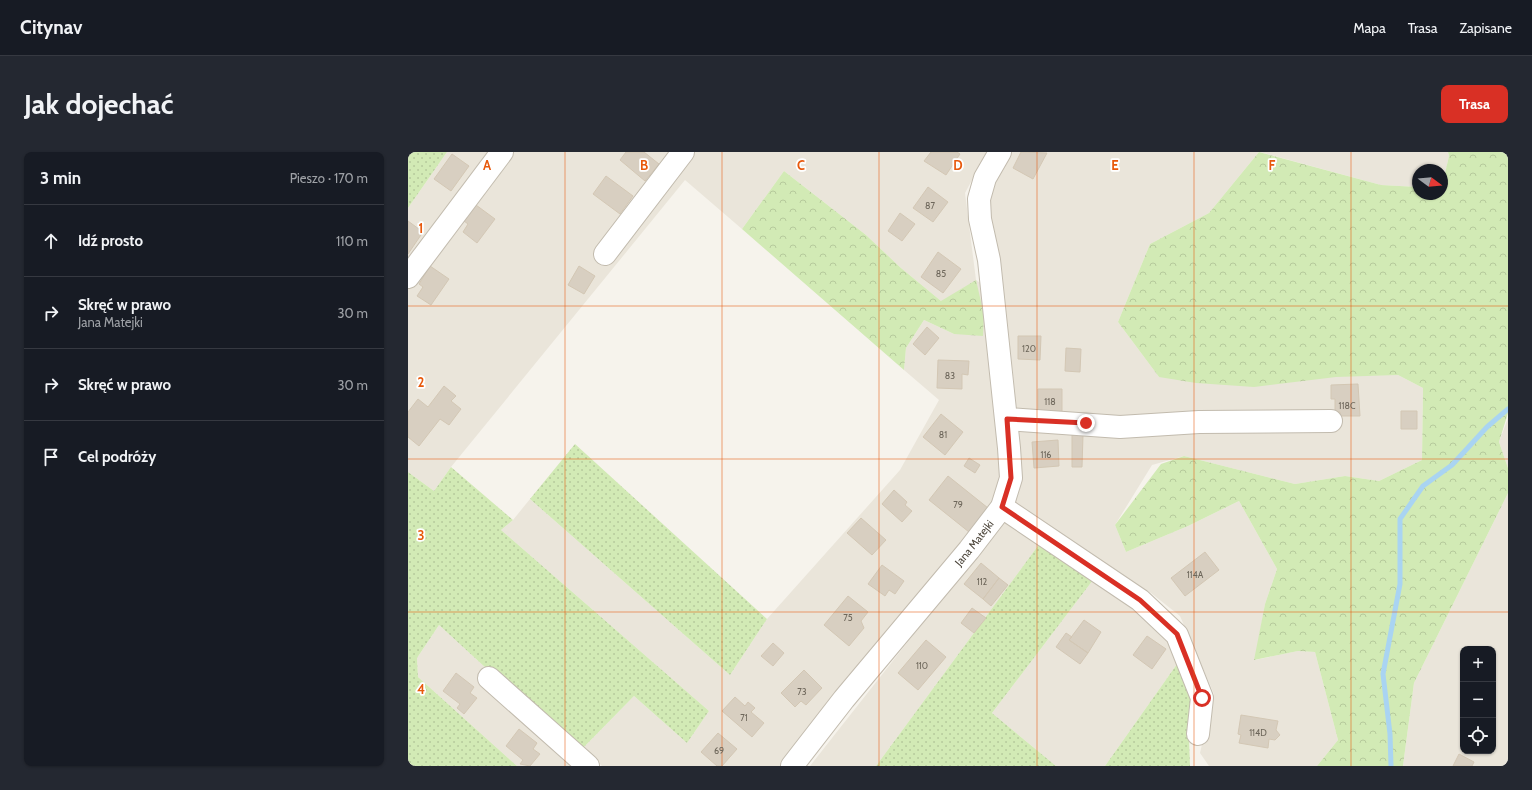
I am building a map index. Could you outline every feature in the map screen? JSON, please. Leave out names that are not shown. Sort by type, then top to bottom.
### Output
[{"type":"street","points":[[408,277],[502,152]]},
{"type":"street","points":[[605,254],[683,152]]},
{"type":"street","name":"Jana Matejki","points":[[792,766],[844,699],[1002,507],[1011,478],[1007,419],[989,260],[980,219],[979,199],[985,178],[1000,152]]},
{"type":"street","points":[[1007,419],[1120,427],[1199,422],[1331,421]]},
{"type":"street","points":[[1002,507],[1140,600],[1177,634],[1202,698],[1198,734]]},
{"type":"street","points":[[489,678],[588,766]]},
{"type":"shaded area","points":[[447,152],[987,152],[965,193],[976,280],[987,288],[1001,457],[996,506],[785,766],[602,766],[583,748],[634,696],[687,743],[709,711],[501,530],[513,520],[530,499],[730,675],[767,619],[900,470],[939,400],[904,370],[906,348],[924,320],[954,334],[941,301],[901,268],[866,235],[784,171],[742,229],[685,180],[451,467],[434,491],[408,472],[408,208]]},
{"type":"shaded area","points":[[1011,152],[1259,152],[1209,213],[1150,244],[1118,322],[1159,377],[1398,375],[1423,388],[1422,460],[1379,481],[1345,476],[1295,484],[1184,456],[1152,465],[1115,525],[1126,552],[1188,526],[1239,501],[1277,569],[1265,604],[1255,660],[1298,651],[1315,652],[1338,740],[1317,766],[1209,766],[1200,753],[1214,694],[1180,616],[1151,593],[1011,505],[1018,465],[1014,383],[1005,310],[987,205],[996,179]]},
{"type":"shaded area","points":[[1260,152],[1448,152],[1449,156],[1447,164],[1412,164],[1412,187],[1381,185]]},
{"type":"shaded area","points":[[1508,418],[1508,468],[1499,442]]},
{"type":"shaded area","points":[[1508,493],[1508,766],[1403,766],[1414,683]]},
{"type":"shaded area","points":[[1003,521],[1040,543],[876,766],[810,766]]},
{"type":"shaded area","points":[[1093,580],[1168,636],[1182,657],[1105,766],[1056,766],[992,713]]},
{"type":"shaded area","points":[[439,625],[487,669],[577,766],[517,766],[418,677],[417,658]]},
{"type":"green space","points":[[408,152],[447,152],[408,208]]},
{"type":"green space","points":[[1259,152],[1381,185],[1412,187],[1412,200],[1448,200],[1448,152],[1508,152],[1508,413],[1499,442],[1508,468],[1508,493],[1414,683],[1403,766],[1317,766],[1338,740],[1315,652],[1298,651],[1254,660],[1265,604],[1277,569],[1239,501],[1188,526],[1126,552],[1115,525],[1161,464],[1184,456],[1295,484],[1345,476],[1379,481],[1422,460],[1423,388],[1398,375],[1336,377],[1254,387],[1196,383],[1159,377],[1118,322],[1150,244],[1209,213]]},
{"type":"green space","points":[[784,171],[866,235],[901,268],[941,301],[976,280],[984,315],[983,336],[954,334],[924,320],[906,348],[904,370],[742,229]]},
{"type":"green space","points":[[575,444],[767,619],[730,675],[530,499]]},
{"type":"green space","points":[[451,467],[513,520],[501,530],[709,711],[687,743],[634,696],[583,748],[487,669],[439,625],[417,658],[418,677],[517,766],[408,766],[408,472],[434,491]]},
{"type":"green space","points":[[1040,543],[1093,580],[992,713],[1056,766],[876,766]]},
{"type":"green space","points":[[1182,657],[1195,699],[1189,738],[1190,766],[1105,766]]},
{"type":"building","points":[[626,152],[644,152],[659,164],[645,181],[620,160]]},
{"type":"building","points":[[931,152],[957,152],[960,154],[946,175],[924,161]]},
{"type":"building","points":[[1021,152],[1047,153],[1033,179],[1013,168]]},
{"type":"building","points":[[452,154],[469,166],[451,191],[434,179]]},
{"type":"building","points":[[606,176],[633,196],[620,214],[593,194]]},
{"type":"building","points":[[928,187],[948,202],[933,222],[913,208]]},
{"type":"building","points":[[476,205],[495,219],[477,243],[463,232],[468,224],[464,221]]},
{"type":"building","points":[[900,213],[915,224],[902,241],[888,231]]},
{"type":"building","points":[[408,221],[423,232],[408,254]]},
{"type":"building","points":[[938,252],[961,269],[943,293],[921,277]]},
{"type":"building","points":[[430,266],[449,279],[431,305],[417,296],[423,287],[419,284]]},
{"type":"building","points":[[579,266],[595,276],[584,294],[568,285]]},
{"type":"building","points":[[927,327],[939,338],[925,355],[913,344]]},
{"type":"building","points":[[1018,336],[1041,336],[1040,360],[1018,359]]},
{"type":"building","points":[[1066,348],[1081,349],[1080,372],[1065,371]]},
{"type":"building","points":[[938,360],[969,361],[968,375],[962,374],[962,389],[937,388]]},
{"type":"building","points":[[1358,384],[1360,416],[1340,416],[1340,412],[1335,412],[1335,399],[1331,399],[1331,385]]},
{"type":"building","points":[[444,386],[456,396],[451,401],[461,409],[449,425],[440,419],[419,446],[408,437],[408,412],[418,399],[428,407]]},
{"type":"building","points":[[1038,389],[1062,389],[1062,413],[1038,412]]},
{"type":"building","points":[[1401,411],[1417,411],[1417,429],[1401,429]]},
{"type":"building","points":[[941,414],[963,432],[945,455],[923,437]]},
{"type":"building","points":[[1072,435],[1083,435],[1082,467],[1072,467]]},
{"type":"building","points":[[1058,440],[1059,466],[1034,468],[1032,442]]},
{"type":"building","points":[[969,458],[980,465],[975,473],[964,466]]},
{"type":"building","points":[[948,476],[988,508],[969,532],[929,500]]},
{"type":"building","points":[[894,490],[907,502],[905,505],[912,511],[902,522],[882,504]]},
{"type":"building","points":[[861,518],[886,540],[872,555],[847,533]]},
{"type":"building","points":[[1205,552],[1219,570],[1185,596],[1171,578]]},
{"type":"building","points":[[981,563],[999,578],[983,599],[964,584]]},
{"type":"building","points":[[882,565],[904,581],[895,594],[889,590],[885,596],[868,584]]},
{"type":"building","points":[[999,578],[1008,585],[991,606],[983,599]]},
{"type":"building","points":[[848,596],[868,612],[861,621],[864,628],[849,646],[824,625]]},
{"type":"building","points":[[972,608],[986,618],[974,633],[961,623]]},
{"type":"building","points":[[1084,620],[1101,632],[1088,653],[1069,640]]},
{"type":"building","points":[[1066,633],[1072,637],[1069,640],[1088,653],[1080,664],[1056,647]]},
{"type":"building","points":[[1147,636],[1166,649],[1152,669],[1133,655]]},
{"type":"building","points":[[926,640],[946,657],[918,690],[898,673]]},
{"type":"building","points":[[773,643],[784,653],[773,666],[761,656]]},
{"type":"building","points":[[804,670],[822,688],[806,705],[801,701],[795,707],[781,693]]},
{"type":"building","points":[[456,673],[474,687],[470,693],[477,698],[464,714],[457,708],[460,704],[443,691]]},
{"type":"building","points":[[735,697],[745,706],[748,702],[755,708],[751,712],[764,723],[752,737],[722,711]]},
{"type":"building","points":[[1241,715],[1278,721],[1276,730],[1280,735],[1275,740],[1269,739],[1268,748],[1239,743],[1241,735],[1238,734]]},
{"type":"building","points":[[519,729],[537,743],[533,749],[540,754],[530,766],[520,764],[523,760],[506,746]]},
{"type":"building","points":[[718,733],[737,749],[722,766],[717,766],[701,752]]},
{"type":"building","points":[[1459,754],[1474,762],[1472,766],[1453,766]]},
{"type":"waterway","points":[[1391,766],[1390,734],[1383,674],[1400,584],[1400,519],[1423,486],[1452,465],[1487,427],[1508,409]]},
{"type":"route","points":[[1086,423],[1007,419],[1011,478],[1002,507],[1140,600],[1177,634],[1202,698]]}]
